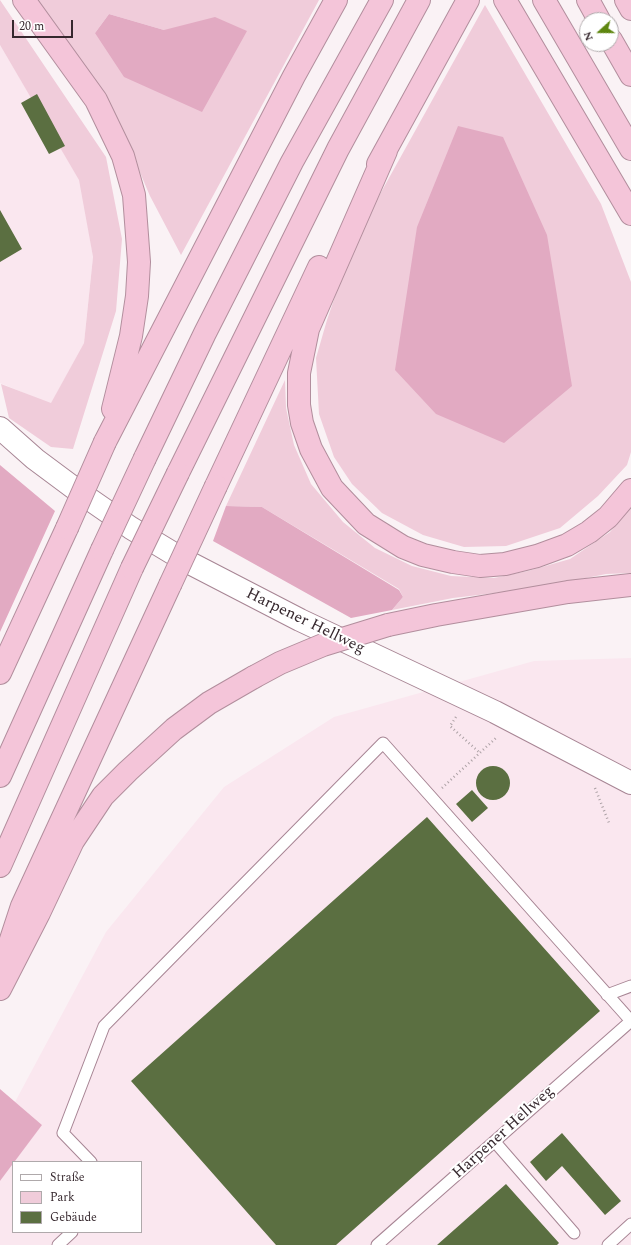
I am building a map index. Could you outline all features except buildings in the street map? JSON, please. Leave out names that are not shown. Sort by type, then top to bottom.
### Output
[{"type":"highway","points":[[24,0],[96,100],[122,156],[134,195],[139,262],[137,296],[131,336],[105,442]]},
{"type":"highway","points":[[0,673],[105,442],[294,76],[336,0]]},
{"type":"highway","points":[[0,776],[102,550],[205,333],[292,162],[382,0]]},
{"type":"highway","points":[[0,866],[132,568],[338,149],[419,0]]},
{"type":"highway","points":[[0,973],[22,906],[216,486],[321,264],[386,151],[468,0]]},
{"type":"highway","points":[[505,0],[631,214]]},
{"type":"highway","points":[[544,0],[631,149]]},
{"type":"highway","points":[[588,0],[595,12]]},
{"type":"highway","points":[[626,0],[631,9]]},
{"type":"highway","points":[[618,52],[631,75]]},
{"type":"highway","points":[[386,151],[308,329],[299,373],[299,406],[302,422],[311,449],[332,488],[366,524],[403,548],[453,562],[480,566],[505,564],[537,556],[567,545],[589,532],[608,517],[631,490]]},
{"type":"highway","points":[[605,170],[631,226]]},
{"type":"highway","points":[[0,989],[39,913],[73,841],[104,796],[128,771],[174,730],[209,703],[280,663],[323,645],[388,625],[452,612],[568,592],[631,585]]},
{"type":"main road","name":"Harpener Hellweg","points":[[0,428],[35,458],[82,494],[131,528],[184,560],[300,620],[514,722],[631,783]]},
{"type":"lane","points":[[90,1161],[63,1133],[104,1026],[383,743],[631,1021]]},
{"type":"lane","points":[[607,994],[631,986]]},
{"type":"lane","name":"Harpener Hellweg","points":[[378,1245],[631,1021]]},
{"type":"lane","points":[[495,1142],[574,1233]]},
{"type":"lane","points":[[608,1245],[631,1224]]},
{"type":"lane","points":[[58,1245],[71,1233]]},
{"type":"path","points":[[469,700],[450,726],[480,753]]},
{"type":"path","points":[[432,798],[514,722]]},
{"type":"shaded area","points":[[109,14],[164,30],[215,17],[247,31],[202,112],[124,77],[95,33]]},
{"type":"shaded area","points":[[0,45],[80,180],[93,257],[84,343],[51,404],[0,383]]},
{"type":"shaded area","points":[[458,126],[503,137],[547,235],[572,386],[504,443],[436,414],[395,370],[417,227]]},
{"type":"shaded area","points":[[0,465],[55,511],[0,632]]},
{"type":"shaded area","points":[[226,506],[262,507],[399,590],[403,597],[392,610],[351,618],[213,541]]},
{"type":"shaded area","points":[[631,658],[631,1245],[0,1245],[0,1181],[12,1165],[12,1233],[142,1233],[142,1161],[15,1161],[42,1125],[15,1102],[106,932],[224,787],[334,717],[534,661]]},
{"type":"shaded area","points":[[0,1089],[42,1125],[15,1161],[12,1161],[12,1165],[0,1181]]},
{"type":"green space","points":[[0,0],[106,157],[122,239],[116,311],[73,449],[51,447],[9,418],[1,384],[51,403],[84,343],[93,257],[79,180],[0,45]]},
{"type":"green space","points":[[36,0],[319,0],[181,255],[150,196],[124,135]],"holes":[[[109,14],[164,30],[95,33]]]},
{"type":"green space","points":[[485,5],[601,204],[631,282],[631,452],[627,465],[598,496],[560,528],[506,546],[464,547],[423,535],[382,513],[352,484],[334,457],[319,414],[316,358],[327,320],[354,241]]},
{"type":"green space","points":[[285,380],[286,408],[294,445],[311,484],[343,522],[375,548],[412,566],[451,576],[494,578],[528,571],[570,559],[610,532],[631,507],[631,573],[606,574],[537,588],[453,598],[392,610],[403,597],[399,589],[262,507],[226,506]]}]
